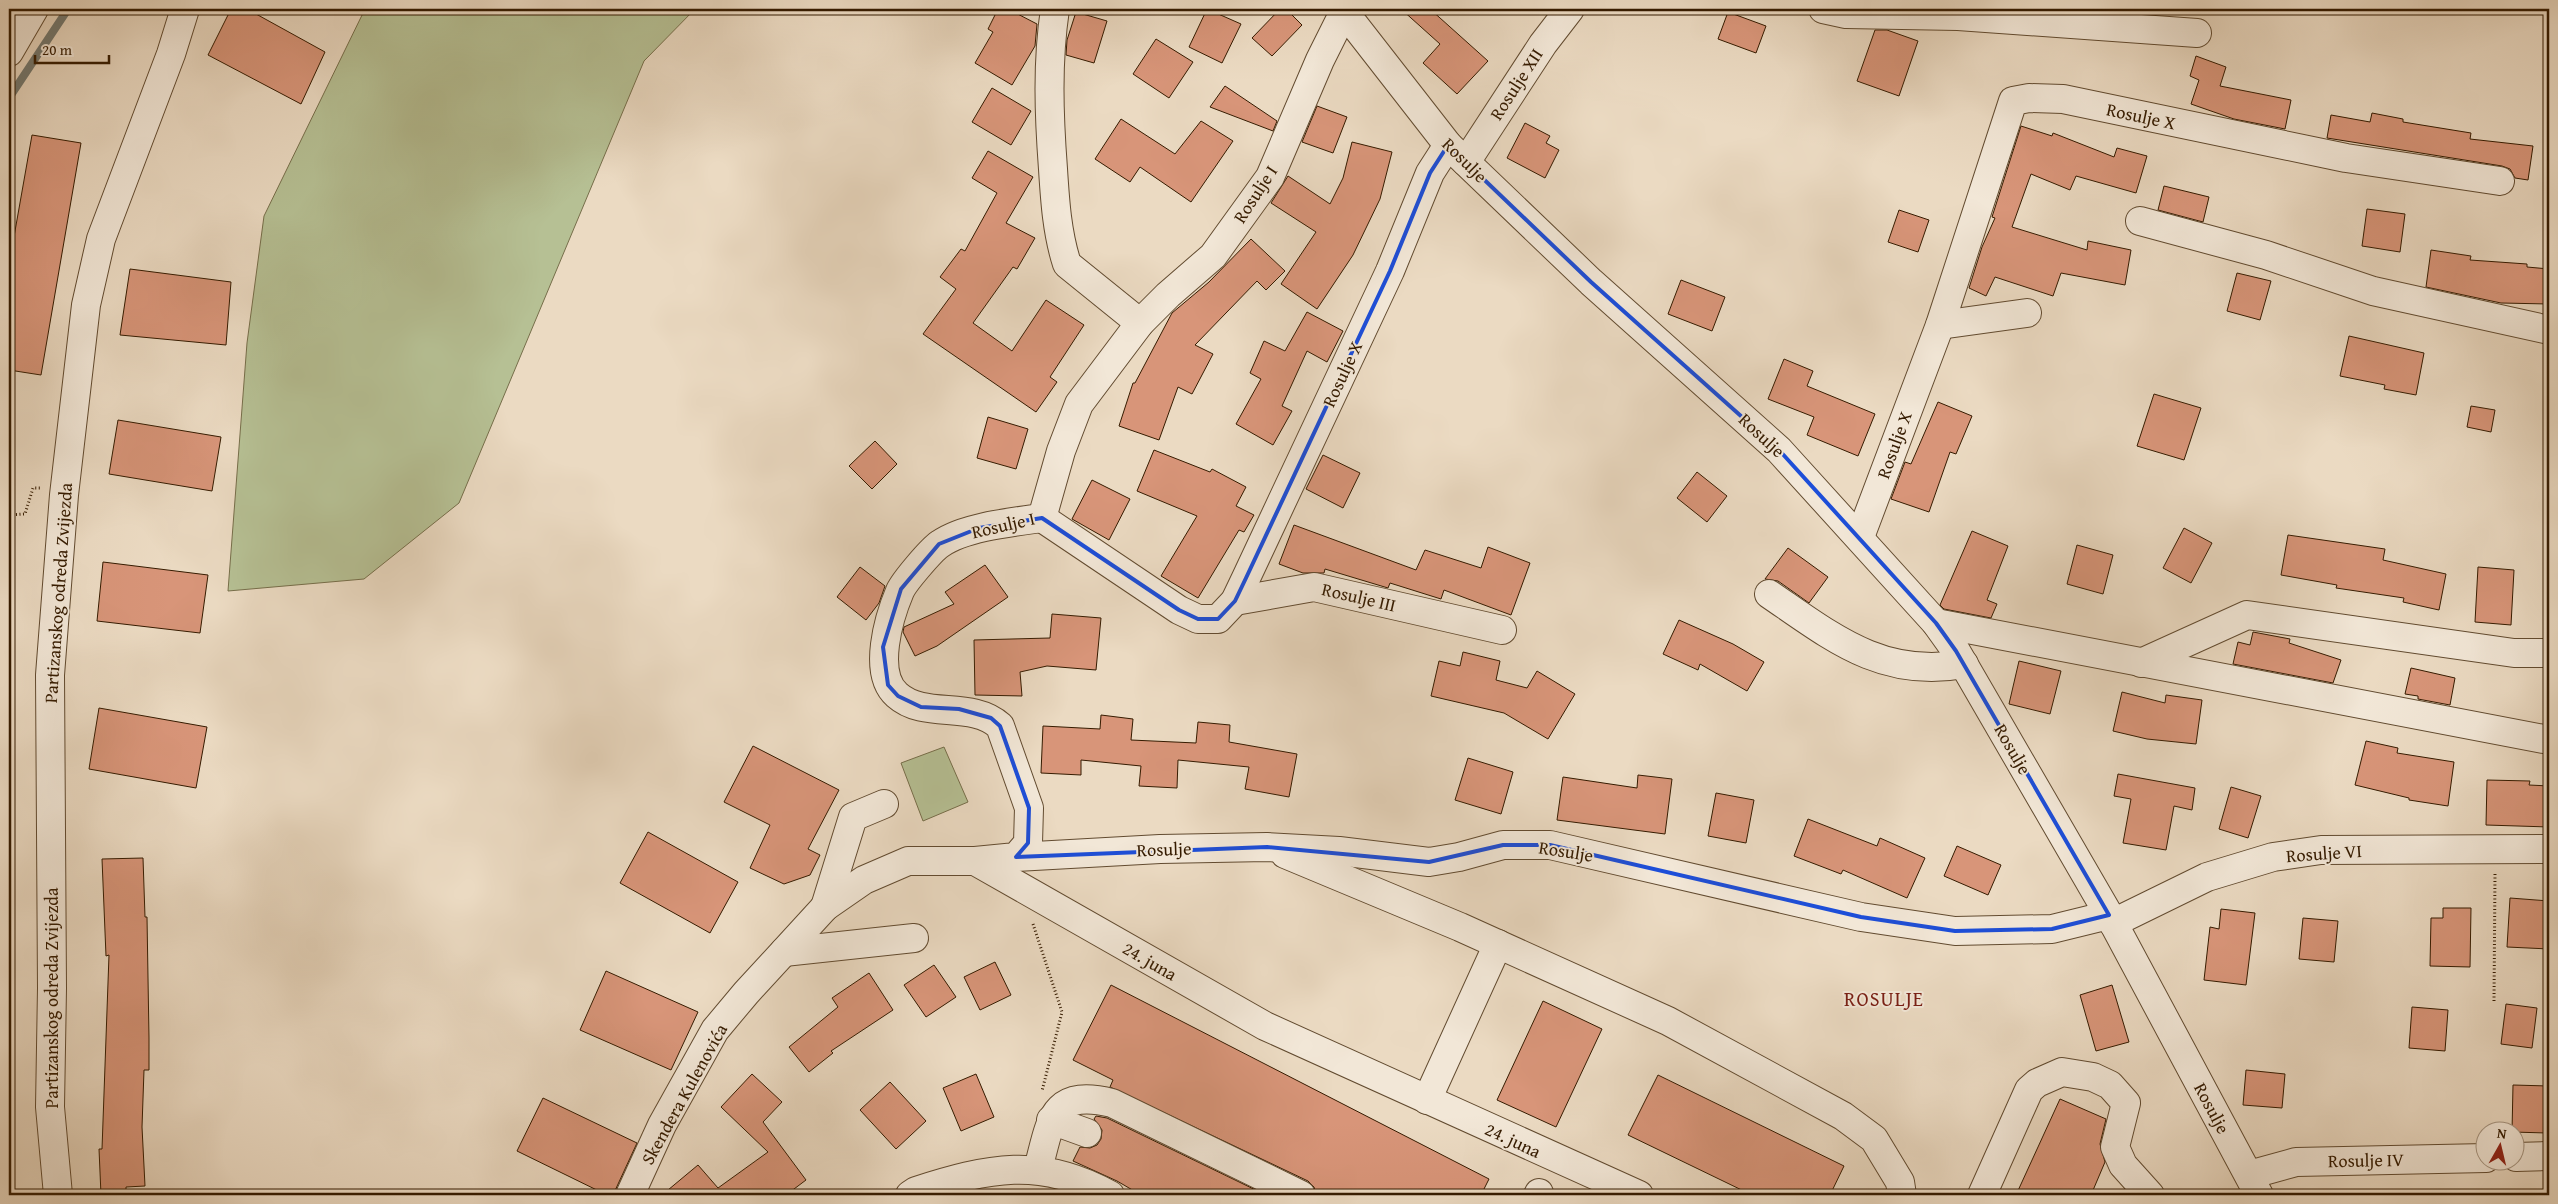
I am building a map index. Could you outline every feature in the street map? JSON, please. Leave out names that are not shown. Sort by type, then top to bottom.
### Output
[{"type":"street","points":[[9,52],[34,9]]},
{"type":"street","name":"Partizanskog odreda Zvijezda","points":[[58,1195],[50,1108],[52,988],[50,675],[64,495],[86,305],[101,239],[171,54],[186,9]]},
{"type":"street","points":[[1055,9],[1049,109],[1056,208],[1063,251],[1067,264],[1140,323]]},
{"type":"street","name":"Rosulje XII","points":[[1457,154],[1570,9]]},
{"type":"street","points":[[1823,9],[1846,14],[1958,16],[2197,33]]},
{"type":"street","name":"Rosulje I","points":[[1016,857],[1028,843],[1029,808],[1000,726],[991,718],[960,709],[922,707],[898,696],[888,685],[883,647],[901,589],[939,544],[979,528],[1042,518],[1061,451],[1079,404],[1140,323],[1168,295],[1213,256],[1270,177],[1343,10]]},
{"type":"street","name":"Rosulje","points":[[1343,10],[1457,154],[1590,282],[1779,450],[1860,537],[1936,623],[1964,664],[2111,919],[2254,1185]]},
{"type":"street","name":"Rosulje X","points":[[1860,537],[1940,324],[2012,101],[2029,98],[2063,100],[2346,158],[2500,181]]},
{"type":"street","name":"Rosulje X","points":[[1235,601],[1390,271],[1430,173],[1457,154]]},
{"type":"street","points":[[2140,221],[2266,255],[2374,291],[2549,330]]},
{"type":"street","points":[[1940,324],[2027,313]]},
{"type":"street","points":[[1042,518],[1179,610],[1198,619],[1218,619],[1235,601]]},
{"type":"street","name":"Rosulje III","points":[[1235,601],[1314,587],[1502,630]]},
{"type":"street","points":[[1769,594],[1844,645],[1890,664],[1943,668],[1964,664]]},
{"type":"street","points":[[2141,663],[2247,615],[2514,652],[2549,653]]},
{"type":"street","points":[[1936,623],[2549,740]]},
{"type":"street","name":"Skendera Kulenovića","points":[[825,907],[853,817],[884,804]]},
{"type":"street","name":"Rosulje","points":[[1016,857],[1160,849],[1267,847],[1339,851],[1428,862],[1459,857],[1503,845],[1550,845],[1861,917],[1955,931],[2052,929],[2111,919]]},
{"type":"street","points":[[1267,847],[1498,944],[1668,1021],[1842,1116],[1874,1139],[1900,1182],[1902,1195]]},
{"type":"street","name":"Rosulje VI","points":[[2111,919],[2207,877],[2273,858],[2321,850],[2549,849]]},
{"type":"street","points":[[975,861],[1016,857]]},
{"type":"street","name":"Skendera Kulenovića","points":[[630,1195],[662,1124],[715,1030],[746,992],[825,907],[864,880],[908,861],[975,861]]},
{"type":"street","name":"24. juna","points":[[975,861],[1265,1026],[1639,1195]]},
{"type":"street","points":[[784,952],[914,938]]},
{"type":"street","points":[[1426,1100],[1498,944]]},
{"type":"street","points":[[1982,1195],[2029,1090],[2048,1076],[2062,1072],[2093,1078],[2110,1085],[2126,1103],[2115,1148],[2123,1165],[2150,1195]]},
{"type":"street","points":[[1038,1170],[1051,1120],[1062,1107],[1075,1099],[1091,1098],[1112,1103],[1301,1195]]},
{"type":"street","points":[[1051,1120],[1088,1132]]},
{"type":"street","points":[[2526,1157],[2549,1156]]},
{"type":"street","name":"Rosulje IV","points":[[2254,1185],[2296,1162],[2476,1158]]},
{"type":"street","points":[[910,1195],[916,1191],[960,1177],[1004,1170],[1038,1170],[1088,1183],[1110,1195]]},
{"type":"path","points":[[9,515],[25,514],[33,488],[46,488],[64,495]]},
{"type":"path","points":[[2494,1001],[2495,848]]},
{"type":"path","points":[[1032,920],[1062,1012],[1041,1095]]},
{"type":"highlighted area","points":[[1448,145],[1591,282],[1779,450],[1936,623],[1956,651],[2109,915],[2052,929],[1955,931],[1861,917],[1550,845],[1503,845],[1429,862],[1267,847],[1016,857],[1028,843],[1029,808],[1000,726],[991,718],[959,709],[921,707],[898,696],[888,685],[883,647],[901,589],[939,544],[979,528],[1042,518],[1179,610],[1198,619],[1218,619],[1235,601],[1390,271],[1430,173]]},
{"type":"green space","points":[[365,9],[695,9],[644,61],[459,503],[364,579],[228,591],[247,343],[264,216]]},
{"type":"green space","points":[[944,747],[968,802],[923,821],[901,763]]},
{"type":"building","points":[[231,9],[247,9],[325,52],[301,104],[208,55]]},
{"type":"building","points":[[998,9],[1008,9],[1037,24],[1035,46],[1012,85],[975,63],[993,32],[988,29]]},
{"type":"building","points":[[1207,9],[1241,24],[1222,63],[1189,47]]},
{"type":"building","points":[[1280,9],[1286,9],[1302,25],[1272,56],[1252,38]]},
{"type":"building","points":[[1401,9],[1430,9],[1488,61],[1457,94],[1423,63],[1440,44]]},
{"type":"building","points":[[1076,12],[1107,21],[1094,63],[1066,55],[1067,40]]},
{"type":"building","points":[[1728,12],[1766,26],[1756,53],[1718,39]]},
{"type":"building","points":[[1875,30],[1887,30],[1918,41],[1899,96],[1857,81]]},
{"type":"building","points":[[1156,39],[1193,62],[1169,98],[1133,74]]},
{"type":"building","points":[[2196,56],[2226,67],[2220,86],[2291,100],[2285,129],[2234,119],[2191,104],[2199,80],[2190,76]]},
{"type":"building","points":[[1225,86],[1277,121],[1273,131],[1210,107]]},
{"type":"building","points":[[992,88],[1031,111],[1011,145],[972,122]]},
{"type":"building","points":[[1317,106],[1347,117],[1333,153],[1302,142]]},
{"type":"building","points":[[2372,113],[2403,119],[2403,122],[2471,133],[2470,139],[2533,146],[2528,180],[2515,178],[2510,169],[2502,166],[2327,138],[2331,115],[2370,122]]},
{"type":"building","points":[[1121,119],[1175,154],[1201,121],[1233,141],[1191,202],[1140,167],[1130,182],[1095,159]]},
{"type":"building","points":[[1525,123],[1550,136],[1546,143],[1559,150],[1545,178],[1507,158]]},
{"type":"building","points":[[2021,126],[2052,136],[2053,133],[2114,157],[2117,148],[2147,156],[2136,193],[2076,176],[2070,190],[2031,174],[2012,227],[2087,250],[2088,241],[2131,250],[2125,285],[2061,273],[2053,296],[1995,277],[1986,296],[1969,288],[1982,247],[1995,218],[1992,217]]},
{"type":"building","points":[[32,135],[81,143],[41,375],[9,370],[9,265]]},
{"type":"building","points":[[1352,142],[1392,152],[1380,199],[1353,255],[1317,309],[1281,284],[1316,232],[1271,203],[1288,176],[1330,204],[1343,178]]},
{"type":"building","points":[[988,151],[1033,177],[1006,223],[1035,238],[1017,269],[1013,267],[973,323],[1012,351],[1046,300],[1084,325],[1050,377],[1057,382],[1036,412],[923,334],[956,289],[940,277],[961,249],[965,251],[997,193],[972,178]]},
{"type":"building","points":[[2164,186],[2209,197],[2203,222],[2158,210]]},
{"type":"building","points":[[2367,209],[2405,214],[2400,252],[2362,246]]},
{"type":"building","points":[[1899,210],[1929,220],[1918,252],[1888,242]]},
{"type":"building","points":[[1251,239],[1285,271],[1266,290],[1257,281],[1195,345],[1213,354],[1192,394],[1178,387],[1159,440],[1119,426],[1133,383],[1135,383],[1172,313],[1209,282]]},
{"type":"building","points":[[2431,250],[2471,256],[2470,260],[2527,264],[2527,267],[2549,269],[2549,304],[2501,303],[2426,287]]},
{"type":"building","points":[[130,269],[231,282],[226,345],[120,335]]},
{"type":"building","points":[[2237,273],[2271,281],[2260,320],[2227,311]]},
{"type":"building","points":[[1681,280],[1725,297],[1712,331],[1668,314]]},
{"type":"building","points":[[1307,312],[1343,331],[1327,362],[1307,351],[1282,406],[1292,411],[1273,445],[1236,424],[1261,379],[1250,373],[1264,341],[1285,351]]},
{"type":"building","points":[[2349,336],[2424,353],[2416,395],[2384,389],[2385,385],[2340,376]]},
{"type":"building","points":[[1784,359],[1813,371],[1807,386],[1875,414],[1858,456],[1807,435],[1814,417],[1768,399]]},
{"type":"building","points":[[2154,394],[2201,408],[2184,460],[2137,446]]},
{"type":"building","points":[[1938,402],[1972,416],[1956,454],[1950,452],[1929,512],[1891,499],[1905,462],[1911,464]]},
{"type":"building","points":[[2471,406],[2495,410],[2491,432],[2467,427]]},
{"type":"building","points":[[988,417],[1028,429],[1016,469],[977,458]]},
{"type":"building","points":[[118,420],[221,437],[212,491],[109,474]]},
{"type":"building","points":[[875,441],[897,464],[872,489],[849,466]]},
{"type":"building","points":[[1154,450],[1210,472],[1212,469],[1246,487],[1236,506],[1254,515],[1244,532],[1239,530],[1198,598],[1161,576],[1197,516],[1137,491]]},
{"type":"building","points":[[1323,455],[1360,473],[1343,508],[1306,489]]},
{"type":"building","points":[[1697,472],[1727,496],[1707,522],[1677,498]]},
{"type":"building","points":[[1092,480],[1130,499],[1109,540],[1072,519]]},
{"type":"building","points":[[1294,525],[1416,570],[1425,550],[1481,568],[1488,547],[1530,563],[1511,615],[1444,590],[1441,599],[1390,583],[1388,588],[1325,569],[1324,573],[1303,573],[1279,564]]},
{"type":"building","points":[[2184,528],[2212,543],[2191,583],[2163,568]]},
{"type":"building","points":[[1972,531],[2008,546],[1987,600],[1997,604],[1991,618],[1944,609],[1940,605]]},
{"type":"building","points":[[2288,535],[2385,549],[2383,560],[2446,574],[2439,610],[2403,602],[2404,598],[2336,588],[2337,585],[2281,575]]},
{"type":"building","points":[[2077,545],[2113,555],[2103,594],[2067,584]]},
{"type":"building","points":[[1788,548],[1828,577],[1809,603],[1778,581],[1765,579]]},
{"type":"building","points":[[103,562],[208,575],[200,633],[97,621]]},
{"type":"building","points":[[985,565],[1008,597],[937,646],[915,656],[903,632],[904,627],[954,604],[945,592]]},
{"type":"building","points":[[860,567],[885,586],[879,603],[866,620],[837,597]]},
{"type":"building","points":[[2478,567],[2514,570],[2511,625],[2475,622]]},
{"type":"building","points":[[1052,614],[1101,618],[1096,670],[1047,666],[1020,672],[1022,696],[975,695],[974,640],[1050,638]]},
{"type":"building","points":[[1679,620],[1733,644],[1764,662],[1747,691],[1700,664],[1698,670],[1663,654]]},
{"type":"building","points":[[2253,632],[2290,639],[2289,643],[2341,660],[2333,683],[2233,664],[2238,642],[2250,645]]},
{"type":"building","points":[[1463,652],[1500,661],[1496,680],[1527,688],[1537,671],[1575,694],[1548,739],[1504,713],[1431,696],[1439,661],[1460,666]]},
{"type":"building","points":[[2019,661],[2061,671],[2050,714],[2009,704]]},
{"type":"building","points":[[2411,668],[2455,678],[2450,705],[2418,699],[2418,696],[2405,694]]},
{"type":"building","points":[[2122,692],[2165,703],[2166,695],[2202,700],[2196,744],[2147,739],[2113,731]]},
{"type":"building","points":[[99,708],[207,727],[196,788],[89,769]]},
{"type":"building","points":[[1101,715],[1133,719],[1131,740],[1196,743],[1198,722],[1230,725],[1229,742],[1297,754],[1289,797],[1245,789],[1249,767],[1178,760],[1177,788],[1139,786],[1141,766],[1081,760],[1081,775],[1041,773],[1043,726],[1100,729]]},
{"type":"building","points":[[2366,741],[2398,748],[2397,753],[2454,762],[2448,806],[2409,800],[2409,798],[2355,785]]},
{"type":"building","points":[[753,746],[839,790],[808,849],[820,855],[810,875],[784,884],[750,868],[770,825],[724,802]]},
{"type":"building","points":[[1468,758],[1513,772],[1501,814],[1455,800]]},
{"type":"building","points":[[2118,774],[2195,788],[2192,810],[2174,806],[2166,850],[2123,843],[2131,799],[2114,796]]},
{"type":"building","points":[[1638,775],[1672,779],[1665,834],[1557,820],[1563,777],[1637,788]]},
{"type":"building","points":[[2487,780],[2530,781],[2529,785],[2549,786],[2549,827],[2486,825]]},
{"type":"building","points":[[2231,787],[2261,796],[2248,838],[2219,829]]},
{"type":"building","points":[[1716,793],[1754,800],[1746,843],[1708,836]]},
{"type":"building","points":[[1808,819],[1877,846],[1880,838],[1925,858],[1907,898],[1843,870],[1841,874],[1794,856]]},
{"type":"building","points":[[648,832],[738,882],[710,933],[620,883]]},
{"type":"building","points":[[1957,846],[2001,865],[1988,895],[1944,876]]},
{"type":"building","points":[[143,858],[145,917],[147,917],[149,1038],[149,1070],[144,1070],[142,1127],[145,1186],[126,1187],[126,1195],[101,1195],[99,1149],[102,1149],[109,955],[106,956],[102,859]]},
{"type":"building","points":[[2510,898],[2549,901],[2549,949],[2507,947]]},
{"type":"building","points":[[2443,908],[2471,908],[2470,967],[2430,966],[2431,918],[2443,918]]},
{"type":"building","points":[[2221,909],[2255,913],[2246,985],[2204,980],[2210,927],[2219,929]]},
{"type":"building","points":[[2303,918],[2338,921],[2334,962],[2299,959]]},
{"type":"building","points":[[995,962],[1011,995],[980,1010],[964,977]]},
{"type":"building","points":[[934,965],[956,997],[926,1017],[904,985]]},
{"type":"building","points":[[606,971],[698,1012],[671,1070],[580,1030]]},
{"type":"building","points":[[869,973],[893,1010],[831,1051],[833,1053],[809,1072],[789,1047],[838,1007],[832,998]]},
{"type":"building","points":[[1111,985],[1489,1179],[1481,1195],[1316,1195],[1314,1187],[1308,1181],[1110,1087],[1113,1080],[1073,1060]]},
{"type":"building","points":[[2112,985],[2129,1042],[2096,1051],[2080,995]]},
{"type":"building","points":[[1543,1001],[1602,1029],[1556,1127],[1497,1100]]},
{"type":"building","points":[[2506,1004],[2537,1008],[2532,1048],[2501,1044]]},
{"type":"building","points":[[2412,1007],[2448,1010],[2445,1051],[2409,1048]]},
{"type":"building","points":[[2246,1070],[2285,1074],[2282,1108],[2243,1105]]},
{"type":"building","points":[[752,1074],[782,1102],[763,1122],[806,1180],[786,1195],[662,1195],[698,1165],[718,1188],[768,1152],[721,1107]]},
{"type":"building","points":[[976,1074],[994,1117],[961,1131],[943,1088]]},
{"type":"building","points":[[1658,1075],[1844,1166],[1830,1195],[1752,1195],[1628,1135]]},
{"type":"building","points":[[890,1082],[926,1121],[896,1149],[860,1110]]},
{"type":"building","points":[[2513,1085],[2548,1086],[2547,1133],[2526,1132],[2526,1122],[2512,1122]]},
{"type":"building","points":[[543,1098],[637,1143],[613,1195],[607,1195],[517,1151]]},
{"type":"building","points":[[2060,1099],[2106,1119],[2100,1144],[2105,1162],[2091,1195],[2016,1195]]},
{"type":"building","points":[[1096,1116],[1107,1118],[1266,1195],[1141,1195],[1117,1181],[1073,1161],[1080,1147],[1090,1148],[1097,1145],[1101,1139],[1102,1130],[1094,1119]]},
{"type":"waterway","points":[[9,98],[68,9]]},
{"type":"district","name":"ROSULJE","points":[[1884,998]]}]
